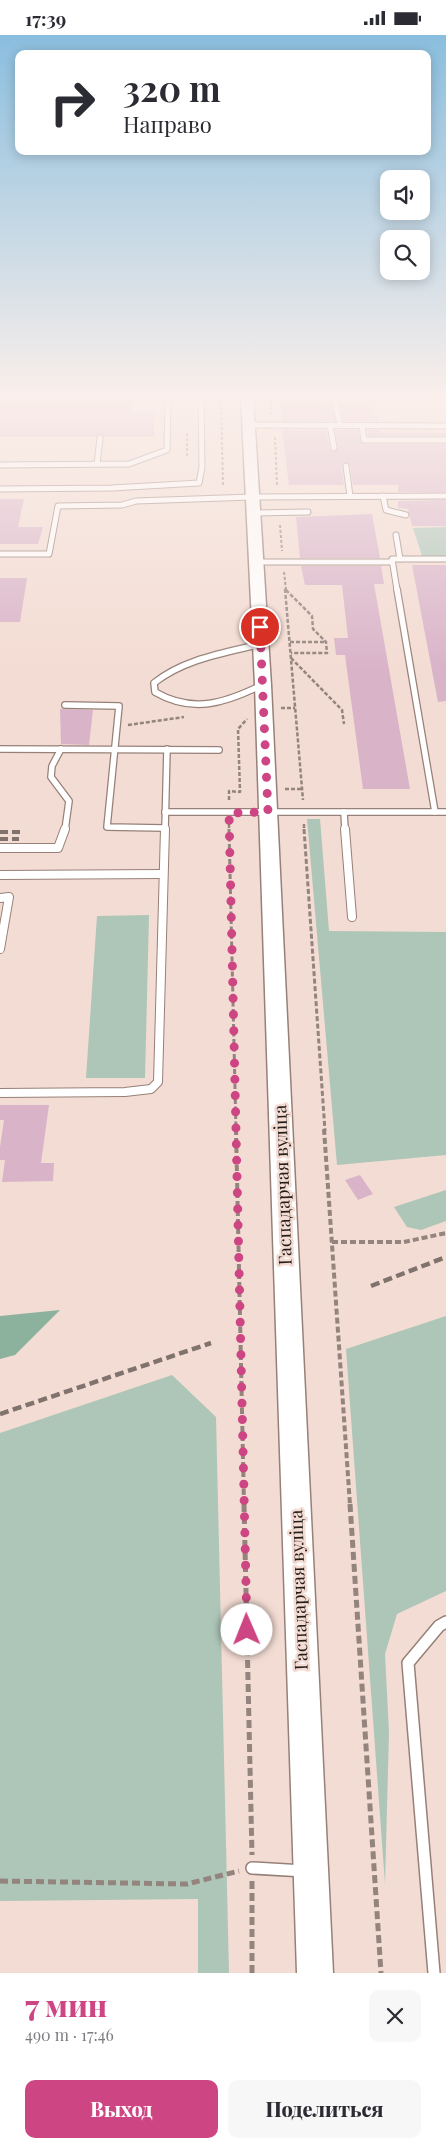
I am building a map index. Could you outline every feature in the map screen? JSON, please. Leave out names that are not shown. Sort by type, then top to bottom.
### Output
[{"type":"street","name":"Гаспадарчая вуліца","points":[[251,487],[263,685],[315,1973]]},
{"type":"lane","points":[[0,489],[135,487]]},
{"type":"lane","points":[[349,487],[350,497]]},
{"type":"lane","points":[[127,488],[136,501]]},
{"type":"lane","points":[[0,554],[49,553],[58,506],[122,505],[136,501],[252,497],[446,496]]},
{"type":"lane","points":[[383,497],[386,510],[406,515]]},
{"type":"lane","points":[[253,513],[308,512]]},
{"type":"lane","points":[[396,535],[400,559]]},
{"type":"lane","points":[[256,562],[392,562],[392,559],[446,559]]},
{"type":"lane","points":[[392,562],[435,812]]},
{"type":"lane","points":[[261,644],[178,669],[162,675],[154,683],[155,692],[165,699],[180,704],[202,706],[224,701],[263,685]]},
{"type":"lane","points":[[65,705],[119,706],[107,827],[164,828]]},
{"type":"lane","points":[[0,749],[219,750]]},
{"type":"lane","points":[[0,848],[58,848],[65,832],[69,801],[50,781],[49,769],[60,749]]},
{"type":"lane","points":[[0,1093],[125,1092],[151,1089],[158,1082],[162,874],[167,749]]},
{"type":"lane","points":[[165,813],[446,812]]},
{"type":"lane","points":[[344,813],[352,917]]},
{"type":"lane","points":[[0,875],[162,874]]},
{"type":"lane","points":[[0,897],[9,897],[0,949]]},
{"type":"lane","points":[[434,1973],[408,1663],[439,1626],[446,1623]]},
{"type":"lane","points":[[252,1869],[310,1871]]},
{"type":"path","points":[[223,487],[223,498]]},
{"type":"path","points":[[277,487],[277,497]]},
{"type":"path","points":[[278,513],[304,812],[381,1973]]},
{"type":"path","points":[[285,589],[312,616],[314,629],[326,642],[327,653],[291,653]]},
{"type":"path","points":[[290,642],[326,642]]},
{"type":"path","points":[[291,657],[342,710],[344,724]]},
{"type":"path","points":[[279,708],[295,708]]},
{"type":"path","points":[[246,713],[247,718],[238,729],[240,792],[229,791],[229,813],[252,1869],[252,1973]]},
{"type":"path","points":[[332,1242],[392,1243],[433,1237],[446,1233]]},
{"type":"path","points":[[0,1881],[187,1883],[252,1869]]},
{"type":"green space","points":[[446,527],[446,556],[422,556],[413,528]]},
{"type":"green space","points":[[307,819],[320,819],[329,931],[446,932],[446,1155],[337,1165]]},
{"type":"green space","points":[[149,915],[145,1078],[86,1078],[97,916]]},
{"type":"green space","points":[[446,1190],[446,1221],[421,1230],[407,1227],[394,1207]]},
{"type":"green space","points":[[60,1310],[15,1355],[0,1359],[0,1316]]},
{"type":"green space","points":[[446,1316],[446,1591],[397,1614],[385,1654],[389,1732],[385,1884],[346,1349]]},
{"type":"green space","points":[[172,1375],[216,1417],[229,1973],[198,1973],[198,1899],[0,1901],[0,1433]]},
{"type":"building","points":[[398,487],[446,487],[446,492],[398,492]]},
{"type":"building","points":[[0,499],[24,499],[18,527],[43,527],[38,544],[0,544]]},
{"type":"building","points":[[446,500],[446,526],[412,526],[408,509],[398,508],[398,501]]},
{"type":"building","points":[[372,514],[380,558],[300,558],[296,517]]},
{"type":"building","points":[[412,565],[446,565],[446,701],[438,702]]},
{"type":"building","points":[[301,566],[381,566],[384,584],[374,584],[410,789],[363,789],[345,655],[336,655],[334,638],[348,638],[342,585],[305,585]]},
{"type":"building","points":[[0,578],[27,578],[20,622],[0,622]]},
{"type":"building","points":[[60,709],[93,710],[89,745],[61,744]]},
{"type":"building","points":[[0,1105],[49,1105],[41,1163],[54,1163],[53,1181],[2,1182],[5,1160],[0,1160],[0,1147],[4,1120],[0,1120]]},
{"type":"building","points":[[360,1175],[373,1194],[358,1200],[345,1180]]},
{"type":"railway","points":[[0,832],[22,832]]},
{"type":"railway","points":[[0,839],[19,839]]},
{"type":"railway","points":[[371,1286],[446,1257]]},
{"type":"railway","points":[[0,1414],[211,1343]]},
{"type":"route","points":[[247,1630],[229,813],[268,812],[260,627]]}]
